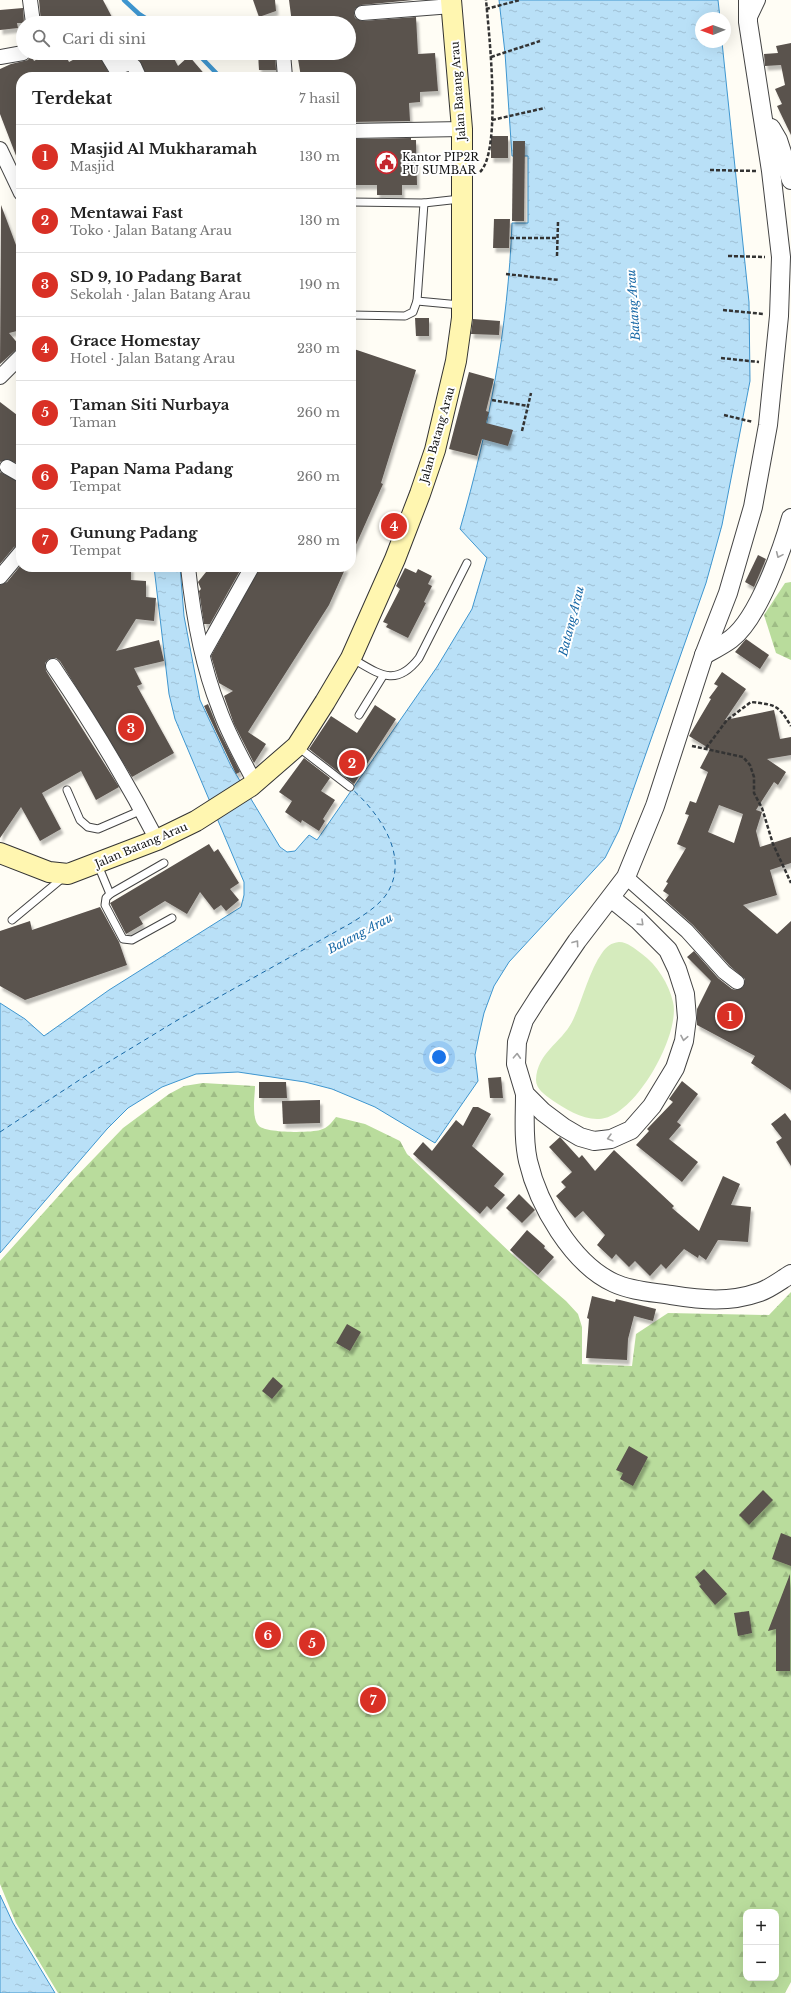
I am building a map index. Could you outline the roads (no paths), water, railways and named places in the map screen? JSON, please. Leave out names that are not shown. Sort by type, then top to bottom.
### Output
[{"type":"main road","name":"Jalan Batang Arau","points":[[68,874],[158,840],[196,821],[253,784],[297,746],[326,702],[351,658],[395,559],[435,450],[456,362],[462,305],[462,129],[452,3]]},
{"type":"main road","points":[[0,853],[50,872],[68,874]]},
{"type":"street","points":[[30,0],[32,16]]},
{"type":"street","points":[[748,0],[748,22],[771,171],[781,257],[779,316],[768,425],[753,507],[728,593],[704,655],[655,806],[626,877],[577,941],[524,1020],[517,1042],[516,1064],[525,1094],[525,1138],[528,1161],[537,1188],[562,1236],[594,1271],[615,1283],[637,1290],[705,1300],[731,1300],[761,1292],[791,1274]]},
{"type":"street","points":[[748,22],[758,0]]},
{"type":"street","points":[[362,13],[452,3]]},
{"type":"street","points":[[0,57],[16,54]]},
{"type":"street","points":[[110,60],[115,68],[130,63],[134,66],[137,72]]},
{"type":"street","points":[[284,60],[285,72]]},
{"type":"street","points":[[762,111],[778,140],[791,180]]},
{"type":"street","points":[[356,131],[462,129]]},
{"type":"street","points":[[0,149],[16,178]]},
{"type":"street","points":[[0,377],[16,361]]},
{"type":"street","points":[[7,467],[16,472]]},
{"type":"street","points":[[704,655],[731,639],[752,615],[782,550],[791,518]]},
{"type":"street","points":[[0,577],[16,558]]},
{"type":"street","points":[[188,572],[192,610],[219,708],[253,784]]},
{"type":"street","points":[[203,654],[249,572]]},
{"type":"street","points":[[53,666],[80,706],[142,810],[158,840]]},
{"type":"street","points":[[626,877],[687,930],[724,972],[737,982]]},
{"type":"street","points":[[525,1094],[543,1112],[580,1137],[594,1141],[611,1139],[631,1130],[652,1106],[675,1068],[684,1041],[687,1018],[685,994],[677,969],[668,950],[638,920],[611,898]]},
{"type":"lane","points":[[356,202],[424,203],[463,192]]},
{"type":"lane","points":[[356,315],[405,316],[413,312],[417,302],[424,203]]},
{"type":"lane","points":[[417,302],[462,305]]},
{"type":"lane","points":[[351,658],[383,676],[400,674],[411,668],[419,658],[467,564]]},
{"type":"lane","points":[[359,715],[383,676]]},
{"type":"lane","points":[[297,746],[350,787]]},
{"type":"lane","points":[[67,790],[80,820],[88,827],[98,829],[142,810]]},
{"type":"lane","points":[[164,863],[110,894],[106,898],[105,905],[123,939],[132,940],[172,918]]},
{"type":"lane","points":[[97,864],[110,894]]},
{"type":"lane","points":[[12,920],[68,874]]},
{"type":"water","name":"Batang Arau","points":[[499,0],[718,0],[719,12],[695,12],[695,48],[723,48],[749,302],[750,381],[722,525],[706,583],[619,830],[605,858],[509,962],[494,986],[484,1013],[475,1055],[478,1081],[435,1143],[375,1107],[332,1089],[305,1082],[238,1072],[196,1074],[162,1087],[128,1108],[107,1129],[0,1253],[0,1003],[25,1019],[44,1036],[109,990],[241,907],[244,895],[244,882],[175,719],[169,694],[155,572],[180,572],[184,616],[200,700],[231,766],[280,847],[287,852],[295,851],[309,835],[317,840],[437,667],[472,609],[487,558],[460,529],[480,453],[495,378],[506,301],[512,223],[528,223],[528,156],[512,156],[505,53]]},
{"type":"water","points":[[0,1895],[13,1923],[55,1993],[0,1993]]},
{"type":"waterway","points":[[124,0],[142,16]]},
{"type":"waterway","points":[[204,60],[215,72]]},
{"type":"place","name":"Kantor PIP2R PU SUMBAR","points":[[386,163]]},
{"type":"place","name":"Grace Homestay","points":[[394,526]]},
{"type":"place","name":"SD 9, 10 Padang Barat","points":[[131,728]]},
{"type":"place","name":"Mentawai Fast","points":[[352,763]]},
{"type":"place","name":"Masjid Al Mukharamah","points":[[730,1016]]},
{"type":"place","name":"Papan Nama Padang","points":[[268,1635]]},
{"type":"place","name":"Taman Siti Nurbaya","points":[[312,1643]]},
{"type":"place","name":"Gunung Padang","points":[[373,1700]]}]
